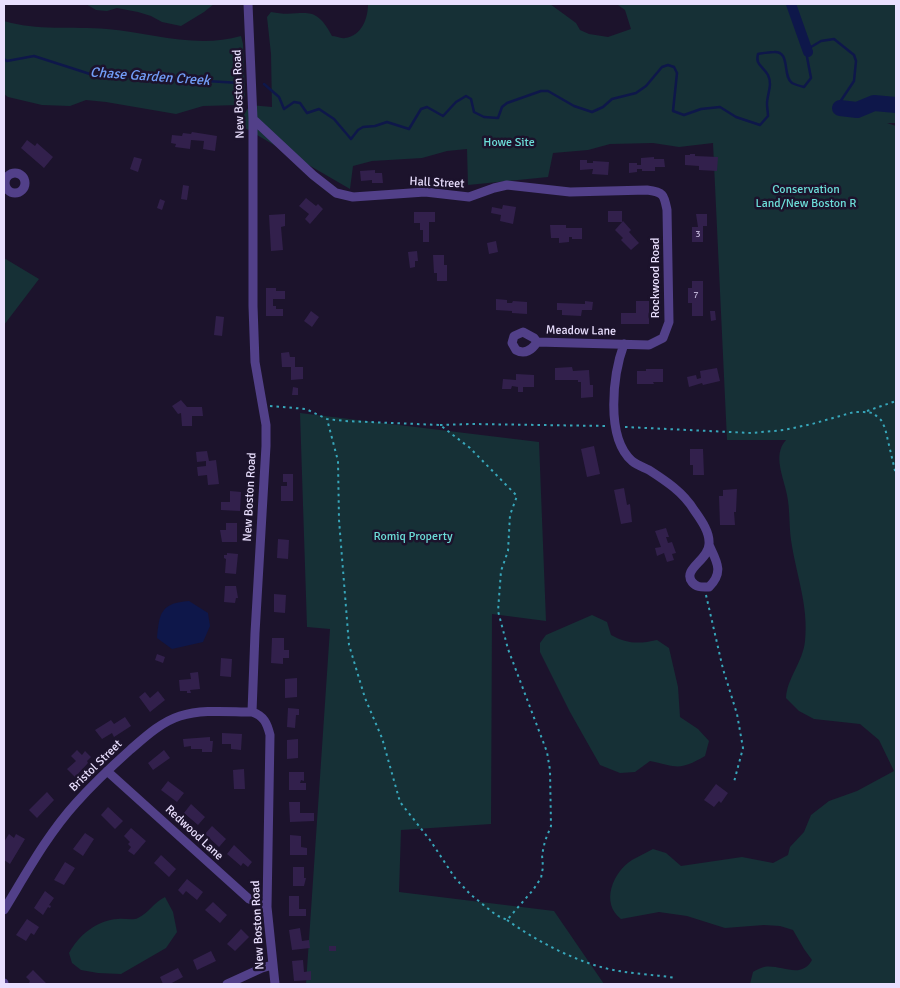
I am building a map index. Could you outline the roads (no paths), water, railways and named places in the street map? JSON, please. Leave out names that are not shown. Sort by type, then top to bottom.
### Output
[{"type":"street","name":"New Boston Road","points":[[248,4],[254,119],[253,306],[255,362],[263,406],[266,446],[252,712],[261,714],[268,726],[270,735],[267,907],[274,984]]},
{"type":"street","name":"Hall Street","points":[[254,119],[313,175],[336,193],[345,195],[364,197],[425,192],[469,197],[507,185],[570,192],[656,191],[664,196],[666,206]]},
{"type":"street","name":"Rockwood Road","points":[[624,344],[649,346],[663,338],[668,329],[666,206]]},
{"type":"street","name":"Meadow Lane","points":[[537,342],[624,344]]},
{"type":"street","points":[[624,344],[618,361],[616,377],[615,426],[627,456],[685,496],[707,531],[709,545],[717,562],[718,572],[716,580],[709,587],[695,586],[690,580],[689,574],[693,566],[703,560],[709,545]]},
{"type":"street","name":"Bristol Street","points":[[4,910],[38,855],[75,804],[107,771],[157,728],[165,722],[180,716],[206,712],[252,712]]},
{"type":"street","name":"Redwood Lane","points":[[107,771],[249,899],[267,907]]},
{"type":"street","points":[[226,984],[272,965]]},
{"type":"waterway","points":[[791,4],[808,52]]},
{"type":"waterway","name":"Chase Garden Creek","points":[[264,84],[279,97],[284,109],[294,102],[300,103],[307,113],[319,109],[334,119],[351,139],[363,127],[387,122],[409,129],[421,109],[427,107],[443,116],[456,102],[466,96],[471,99],[474,112],[484,117],[498,118],[502,107],[507,103],[541,91],[548,91],[574,106],[592,112],[603,107],[612,99],[636,93],[646,86],[662,67],[668,65],[674,67],[677,73],[673,111],[684,115],[701,109],[720,107],[736,117],[760,125],[768,116],[767,104],[770,82],[768,75],[758,61],[758,54],[772,52],[783,55],[789,80],[804,87],[811,78],[807,57],[811,47],[821,41],[834,39],[854,55],[856,61],[854,81],[840,102],[840,108]]},
{"type":"waterway","name":"Chase Garden Creek","points":[[4,59],[7,61],[34,56],[90,74],[240,83]]},
{"type":"waterway","name":"Chase Garden Creek","points":[[840,108],[857,110],[874,103],[896,105]]},
{"type":"park label","name":"Howe Site","points":[[509,143]]},
{"type":"park label","name":"Conservation Land/New Boston R","points":[[806,197]]},
{"type":"park label","name":"Romiq Property","points":[[413,537]]}]
